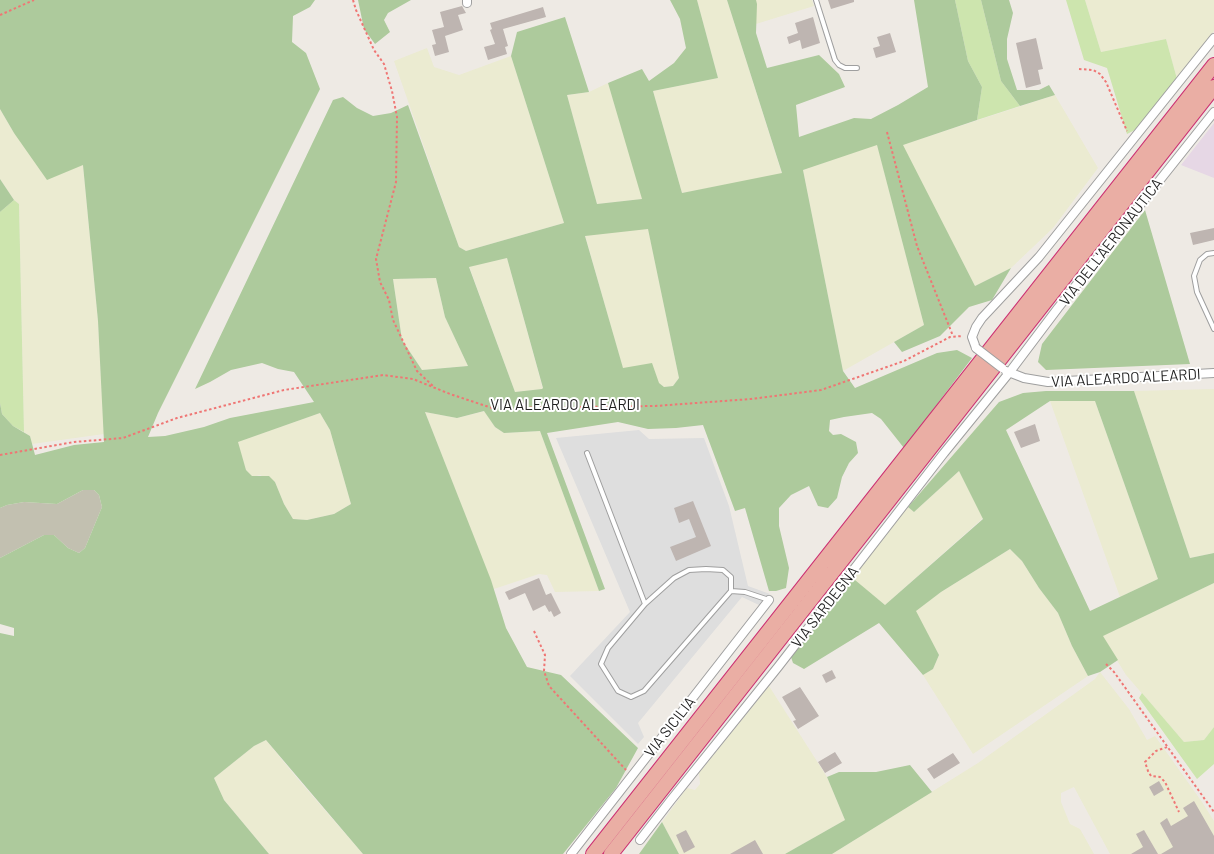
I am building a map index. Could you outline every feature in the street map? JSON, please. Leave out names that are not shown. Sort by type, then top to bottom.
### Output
[{"type":"highway","points":[[593,854],[1214,65]]},
{"type":"highway","points":[[614,852],[1214,87]]},
{"type":"highway","points":[[589,854],[605,838]]},
{"type":"street","points":[[1009,373],[976,348],[972,337],[976,327],[982,318],[1039,257],[1214,38]]},
{"type":"street","name":"VIA DELL'AERONAUTICA","points":[[1009,373],[1058,308],[1214,112]]},
{"type":"street","name":"VIA ALEARDO ALEARDI","points":[[1009,373],[1048,382],[1214,373]]},
{"type":"street","name":"VIA SARDEGNA","points":[[640,840],[1009,373]]},
{"type":"street","name":"VIA SICILIA","points":[[571,854],[768,600]]},
{"type":"lane","points":[[816,0],[835,60],[845,68],[857,68]]},
{"type":"lane","points":[[1214,253],[1207,254],[1200,260],[1194,276],[1197,292],[1214,329]]},
{"type":"lane","points":[[587,453],[645,604]]},
{"type":"lane","points":[[689,570],[723,570],[731,577],[731,591],[644,692],[631,697],[618,691],[601,664],[608,648],[645,604],[674,578],[689,570]]},
{"type":"lane","points":[[731,591],[745,592],[768,600]]},
{"type":"path","points":[[0,14],[34,0]]},
{"type":"path","points":[[353,0],[374,50],[384,64],[397,117],[396,182],[376,259],[380,282],[389,300],[393,320],[417,371],[436,388]]},
{"type":"path","points":[[1079,68],[1094,70],[1106,82],[1132,142]]},
{"type":"path","name":"VIA ALEARDO ALEARDI","points":[[0,455],[74,442],[123,438],[177,418],[284,390],[383,375],[413,378],[492,408],[655,406],[751,399],[821,390],[904,361],[954,336],[917,246],[886,132]]},
{"type":"path","points":[[534,631],[545,655],[544,671],[549,686],[632,776]]},
{"type":"path","points":[[1106,664],[1114,672],[1214,812]]},
{"type":"path","points":[[1167,747],[1156,751],[1146,762],[1151,776],[1160,777],[1165,782],[1179,812]]},
{"type":"shaded area","points":[[1214,123],[1214,178],[1181,165]]},
{"type":"shaded area","points":[[639,430],[649,439],[704,438],[729,506],[748,586],[770,594],[761,606],[742,597],[638,723],[644,737],[638,744],[570,676],[630,612],[556,438]]},
{"type":"shaded area","points":[[83,490],[94,490],[99,495],[102,507],[85,548],[79,553],[68,548],[54,535],[44,535],[0,558],[0,508],[24,502],[57,504]]},
{"type":"green space","points":[[0,0],[315,0],[310,7],[293,16],[292,42],[306,53],[320,89],[158,413],[148,437],[165,436],[204,427],[230,418],[314,402],[294,372],[262,363],[231,370],[195,389],[333,100],[343,97],[357,108],[373,116],[391,113],[408,105],[459,247],[466,251],[564,223],[511,56],[517,32],[565,17],[589,92],[567,95],[597,204],[642,199],[608,83],[642,69],[649,81],[674,63],[686,48],[680,19],[670,0],[697,0],[718,78],[653,91],[682,193],[782,173],[727,0],[756,0],[756,33],[767,68],[819,55],[839,74],[845,87],[796,105],[799,137],[854,118],[871,119],[928,87],[914,0],[955,0],[968,61],[982,87],[977,120],[903,145],[975,286],[1011,268],[992,300],[969,307],[940,336],[902,352],[894,342],[924,325],[877,145],[803,170],[843,371],[855,388],[937,353],[957,350],[972,358],[904,448],[881,419],[872,413],[830,420],[829,431],[833,435],[841,434],[856,442],[858,453],[849,463],[842,477],[837,498],[828,508],[818,506],[809,486],[791,495],[779,508],[779,526],[789,568],[786,588],[776,591],[769,591],[745,508],[735,511],[703,425],[648,429],[618,422],[547,433],[605,589],[599,591],[540,431],[504,433],[495,427],[484,411],[457,418],[425,412],[491,580],[506,628],[527,667],[561,675],[638,748],[616,788],[563,854],[363,854],[266,740],[254,746],[214,778],[224,800],[269,854],[0,854],[0,633],[14,636],[14,628],[0,624],[0,558],[44,535],[54,535],[68,548],[79,553],[85,548],[102,507],[99,495],[94,490],[83,490],[57,504],[24,502],[0,508],[0,403],[2,414],[13,426],[30,436],[35,455],[74,445],[104,442],[98,321],[83,165],[47,180],[14,133],[0,109]],"holes":[[[648,229],[679,378],[673,386],[664,387],[659,383],[652,363],[623,368],[585,236]],[[507,258],[542,389],[515,392],[469,267]],[[436,278],[445,317],[468,366],[422,370],[402,340],[393,279]],[[320,413],[330,430],[351,504],[334,514],[307,520],[293,519],[284,504],[275,482],[269,476],[252,476],[246,470],[238,442]]]},
{"type":"green space","points":[[358,0],[411,0],[388,13],[384,20],[390,32],[375,44],[364,29]]},
{"type":"green space","points":[[697,0],[727,0],[782,174],[682,193],[653,91],[718,78]]},
{"type":"green space","points":[[756,0],[812,0],[814,6],[756,24]]},
{"type":"green space","points":[[955,0],[981,0],[1001,81],[1020,106],[977,120],[982,87],[968,61]]},
{"type":"green space","points":[[981,0],[1009,0],[1013,13],[1007,39],[1007,59],[1017,90],[1039,90],[1049,85],[1055,95],[1020,106],[1001,81]]},
{"type":"green space","points":[[1066,0],[1085,0],[1101,52],[1166,39],[1177,79],[1139,128],[1127,134],[1107,68],[1084,60]]},
{"type":"green space","points":[[1085,0],[1214,0],[1214,31],[1177,79],[1166,39],[1101,52]]},
{"type":"green space","points":[[427,48],[434,67],[459,75],[511,56],[564,223],[466,251],[459,247],[394,61]]},
{"type":"green space","points":[[608,83],[643,199],[597,204],[567,95],[589,92]]},
{"type":"green space","points":[[1055,95],[1098,168],[1053,228],[1011,268],[975,286],[902,145]]},
{"type":"green space","points":[[0,109],[14,133],[83,165],[98,321],[104,434],[32,444],[30,436],[24,432],[19,204],[14,200],[0,179]]},
{"type":"green space","points":[[877,144],[924,325],[843,371],[803,170]]},
{"type":"green space","points":[[0,179],[14,200],[0,212]]},
{"type":"green space","points":[[14,200],[19,204],[24,432],[13,426],[2,414],[0,403],[0,212]]},
{"type":"green space","points":[[1145,210],[1190,364],[1046,370],[1038,362],[1042,344]]},
{"type":"green space","points":[[648,228],[679,378],[673,386],[664,387],[659,383],[623,369],[585,235]]},
{"type":"green space","points":[[507,258],[543,389],[515,392],[469,266]]},
{"type":"green space","points":[[436,278],[445,317],[468,366],[422,370],[402,340],[393,279]]},
{"type":"green space","points":[[1214,389],[1214,553],[1190,558],[1134,391]]},
{"type":"green space","points":[[1046,391],[1134,391],[1190,558],[1214,553],[1214,583],[1103,636],[1118,660],[1100,672],[1088,676],[1072,646],[1058,613],[1022,561],[1010,549],[941,592],[916,611],[939,655],[933,669],[923,675],[879,623],[804,669],[793,663],[789,651],[849,575],[885,605],[983,519],[959,471],[914,512],[908,507],[999,402],[1023,393]],"holes":[[[1050,401],[1095,401],[1158,579],[1090,611],[1006,430]]]},
{"type":"green space","points":[[1050,401],[1095,401],[1158,579],[1120,597]]},
{"type":"green space","points":[[485,411],[495,427],[504,433],[540,431],[599,591],[555,592],[547,575],[539,574],[494,589],[425,412],[457,418]]},
{"type":"green space","points":[[320,413],[330,430],[351,504],[334,514],[307,520],[293,519],[284,504],[275,482],[260,475],[252,477],[246,470],[237,442]]},
{"type":"green space","points":[[959,471],[983,518],[885,605],[852,579],[908,507],[914,512]]},
{"type":"green space","points":[[1010,549],[1022,561],[1058,613],[1072,646],[1088,676],[973,754],[923,675],[933,669],[939,655],[915,611],[941,592]]},
{"type":"green space","points":[[1214,583],[1214,727],[1204,740],[1184,742],[1126,675],[1102,636]]},
{"type":"green space","points":[[1100,672],[1129,709],[1147,740],[1155,736],[1214,821],[1214,854],[1110,854],[1074,787],[1061,793],[1061,802],[1070,824],[1080,829],[1094,854],[832,854],[978,763],[1095,679]]},
{"type":"green space","points":[[769,686],[827,777],[845,820],[785,854],[679,854],[662,822],[687,788],[695,790],[700,784],[699,773]]},
{"type":"green space","points":[[1142,693],[1184,742],[1204,740],[1214,727],[1214,764],[1197,779],[1139,698]]},
{"type":"green space","points":[[266,740],[363,854],[269,854],[224,800],[214,778],[254,746]]},
{"type":"green space","points":[[910,765],[932,792],[832,854],[785,854],[845,820],[827,777],[839,772],[876,772]]},
{"type":"green space","points":[[662,822],[679,854],[639,854]]},
{"type":"building","points":[[828,0],[854,0],[854,2],[831,9]]},
{"type":"building","points":[[462,6],[466,13],[458,15],[463,30],[445,36],[449,52],[435,56],[432,45],[436,44],[432,30],[444,27],[440,12]]},
{"type":"building","points":[[543,7],[546,17],[503,29],[508,46],[505,47],[507,54],[488,60],[484,47],[495,44],[490,30],[492,29],[490,23]]},
{"type":"building","points":[[813,17],[820,43],[802,49],[800,40],[789,44],[787,37],[798,33],[795,23]]},
{"type":"building","points":[[890,33],[896,52],[876,58],[873,48],[880,46],[877,37]]},
{"type":"building","points":[[1036,38],[1043,69],[1038,70],[1041,84],[1026,88],[1016,43]]},
{"type":"building","points":[[1214,228],[1214,240],[1193,245],[1190,233]]},
{"type":"building","points":[[1035,424],[1040,441],[1021,448],[1014,432]]},
{"type":"building","points":[[693,501],[711,546],[676,561],[670,547],[696,537],[689,519],[679,523],[674,508]]},
{"type":"building","points":[[539,578],[546,595],[551,593],[561,613],[554,617],[545,605],[533,611],[525,593],[509,600],[505,592]]},
{"type":"building","points":[[832,670],[836,678],[826,683],[822,675]]},
{"type":"building","points":[[800,687],[819,716],[798,729],[793,721],[796,720],[782,697]]},
{"type":"building","points":[[835,752],[842,763],[825,773],[818,762]]},
{"type":"building","points":[[953,753],[960,763],[934,779],[927,769]]},
{"type":"building","points":[[1159,781],[1164,790],[1154,796],[1149,787]]},
{"type":"building","points":[[1194,801],[1214,836],[1214,854],[1161,854],[1173,847],[1160,823],[1167,818],[1171,826],[1188,816],[1183,808]]},
{"type":"building","points":[[686,830],[695,847],[684,853],[676,835]]},
{"type":"building","points":[[1144,830],[1158,854],[1131,854],[1143,847],[1136,834]]},
{"type":"building","points":[[755,840],[763,854],[730,854]]}]
